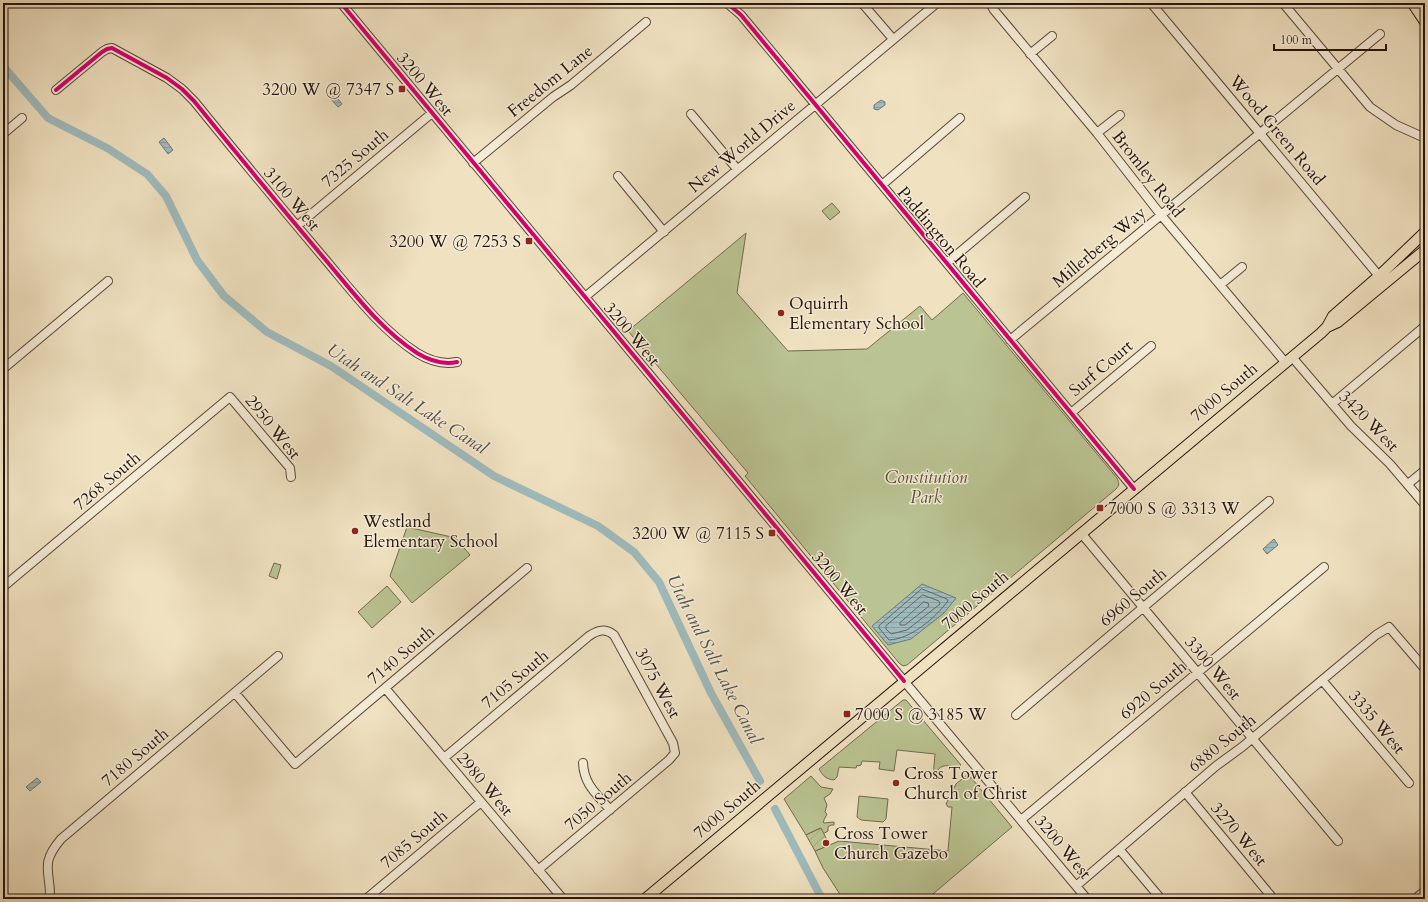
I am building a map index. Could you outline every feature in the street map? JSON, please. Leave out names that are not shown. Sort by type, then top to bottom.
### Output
[{"type":"highway","points":[[1413,3],[1425,21]]},
{"type":"main road","name":"7000 South","points":[[1327,327],[1333,316],[1379,276],[1425,232]]},
{"type":"main road","name":"7000 South","points":[[645,899],[1288,359],[1327,327],[1338,322],[1425,250]]},
{"type":"street","name":"3200 West","points":[[341,3],[1087,899]]},
{"type":"street","name":"Paddington Road","points":[[727,3],[741,16],[1134,489]]},
{"type":"street","points":[[862,3],[893,39]]},
{"type":"street","name":"New World Drive","points":[[585,297],[937,3]]},
{"type":"street","name":"Bromley Road","points":[[990,3],[994,10],[1097,134],[1161,215],[1220,285],[1288,359]]},
{"type":"street","name":"Wood Green Road","points":[[1151,3],[1379,276]]},
{"type":"street","points":[[1283,3],[1364,100],[1378,113],[1396,125],[1425,138]]},
{"type":"street","name":"Freedom Lane","points":[[473,163],[553,97],[571,85],[646,22]]},
{"type":"street","name":"Millerberg Way","points":[[1010,340],[1380,34]]},
{"type":"street","points":[[1030,54],[1052,36]]},
{"type":"street","name":"3100 West","points":[[56,90],[107,49],[112,48],[167,78],[182,89],[194,101],[362,303],[398,339],[417,353],[436,363],[448,364],[457,362]]},
{"type":"street","name":"7325 South","points":[[297,226],[432,113]]},
{"type":"street","points":[[691,114],[737,169]]},
{"type":"street","points":[[1097,134],[1120,115]]},
{"type":"street","points":[[3,134],[22,118]]},
{"type":"street","points":[[882,185],[960,118]]},
{"type":"street","points":[[618,176],[664,232]]},
{"type":"street","points":[[947,263],[1025,197]]},
{"type":"street","points":[[1220,285],[1242,266]]},
{"type":"street","points":[[3,369],[108,281]]},
{"type":"street","points":[[1332,404],[1425,326]]},
{"type":"street","name":"Surf Court","points":[[1071,413],[1151,346]]},
{"type":"street","name":"3420 West","points":[[1288,359],[1332,404],[1351,426],[1390,464],[1425,505]]},
{"type":"street","name":"2950 West","points":[[230,397],[290,468],[291,477]]},
{"type":"street","name":"7268 South","points":[[3,587],[230,397]]},
{"type":"street","points":[[1408,484],[1425,470]]},
{"type":"street","name":"6960 South","points":[[1016,715],[1268,501]]},
{"type":"street","name":"3300 West","points":[[1081,533],[1338,841]]},
{"type":"street","name":"6920 South","points":[[1021,820],[1324,567]]},
{"type":"street","name":"7140 South","points":[[235,693],[295,764],[527,568]]},
{"type":"street","name":"6880 South","points":[[1076,886],[1216,766],[1376,635],[1389,627],[1425,669]]},
{"type":"street","name":"7105 South","points":[[444,758],[589,636],[603,630],[609,631]]},
{"type":"street","name":"3075 West","points":[[609,631],[618,641],[672,743],[675,753]]},
{"type":"street","name":"7180 South","points":[[50,899],[47,864],[49,855],[61,839],[278,656]]},
{"type":"street","name":"3335 West","points":[[1322,680],[1409,783]]},
{"type":"street","name":"2980 West","points":[[385,688],[563,899]]},
{"type":"street","name":"7050 South","points":[[538,870],[669,760],[675,753]]},
{"type":"street","points":[[583,763],[583,774],[588,784],[610,810]]},
{"type":"street","name":"3270 West","points":[[1185,792],[1271,896]]},
{"type":"street","name":"7085 South","points":[[366,899],[481,802]]},
{"type":"street","points":[[1119,849],[1161,899]]},
{"type":"street","points":[[1415,899],[1425,891]]},
{"type":"green space","points":[[832,203],[840,212],[830,220],[822,211]]},
{"type":"green space","name":"Constitution Park","points":[[746,233],[737,293],[788,351],[867,349],[920,306],[932,320],[963,293],[1118,480],[1119,485],[1116,489],[907,665],[903,666],[899,663],[745,476],[748,473],[628,331]]},
{"type":"green space","points":[[407,527],[456,538],[470,555],[412,603],[390,576]]},
{"type":"green space","points":[[274,563],[281,565],[277,579],[269,576]]},
{"type":"green space","points":[[387,586],[401,602],[372,628],[358,612]]},
{"type":"green space","points":[[903,700],[906,700],[961,765],[958,768],[943,766],[938,770],[933,778],[935,754],[897,750],[894,771],[879,769],[880,762],[862,761],[861,765],[857,765],[856,768],[839,767],[837,777],[834,780],[823,775],[819,769]]},
{"type":"green space","points":[[968,774],[1012,827],[927,899],[843,899],[823,868],[815,851],[839,841],[948,851],[952,807],[948,807],[946,804],[956,784]]},
{"type":"green space","points":[[811,776],[821,787],[833,789],[830,794],[824,798],[827,805],[825,812],[827,814],[823,822],[834,822],[834,825],[828,827],[828,831],[823,834],[820,828],[806,835],[784,799]]},
{"type":"green space","points":[[859,796],[888,799],[886,819],[883,822],[861,820],[857,817]]},
{"type":"green space","points":[[821,828],[827,840],[822,842],[825,847],[815,851],[806,835]]},
{"type":"water","points":[[335,95],[342,104],[338,107],[330,98]]},
{"type":"water","points":[[881,100],[885,102],[885,105],[878,110],[874,109],[874,105]]},
{"type":"water","points":[[164,138],[173,150],[168,154],[159,142]]},
{"type":"water","points":[[1274,539],[1278,545],[1267,554],[1263,549]]},
{"type":"water","points":[[922,584],[956,598],[944,613],[911,639],[888,645],[872,626]]},
{"type":"water","points":[[37,778],[41,782],[30,791],[26,787]]},
{"type":"waterway","name":"Utah and Salt Lake Canal","points":[[3,66],[48,118],[107,148],[147,174],[166,196],[197,260],[224,296],[267,332],[331,366],[494,476],[598,526],[634,552],[659,582],[711,693],[760,781]]},
{"type":"waterway","name":"Utah and Salt Lake Canal","points":[[775,809],[822,899]]},
{"type":"cycle path","points":[[341,3],[904,681]]},
{"type":"cycle path","points":[[727,3],[741,15],[1134,489]]},
{"type":"cycle path","points":[[56,90],[102,52],[112,48],[167,78],[182,89],[194,101],[367,309],[391,333],[417,353],[431,360],[441,363],[457,362]]},
{"type":"place","name":"3200 W @ 7347 S","points":[[402,89]]},
{"type":"place","name":"3200 W @ 7253 S","points":[[529,241]]},
{"type":"place","name":"Oquirrh Elementary School","points":[[781,313]]},
{"type":"place","name":"7000 S @ 3313 W","points":[[1100,508]]},
{"type":"place","name":"Westland Elementary School","points":[[355,531]]},
{"type":"place","name":"3200 W @ 7115 S","points":[[772,533]]},
{"type":"place","name":"7000 S @ 3185 W","points":[[847,714]]},
{"type":"place","name":"Cross Tower Church of Christ","points":[[896,783]]},
{"type":"place","name":"Cross Tower Church Gazebo","points":[[826,843]]}]
